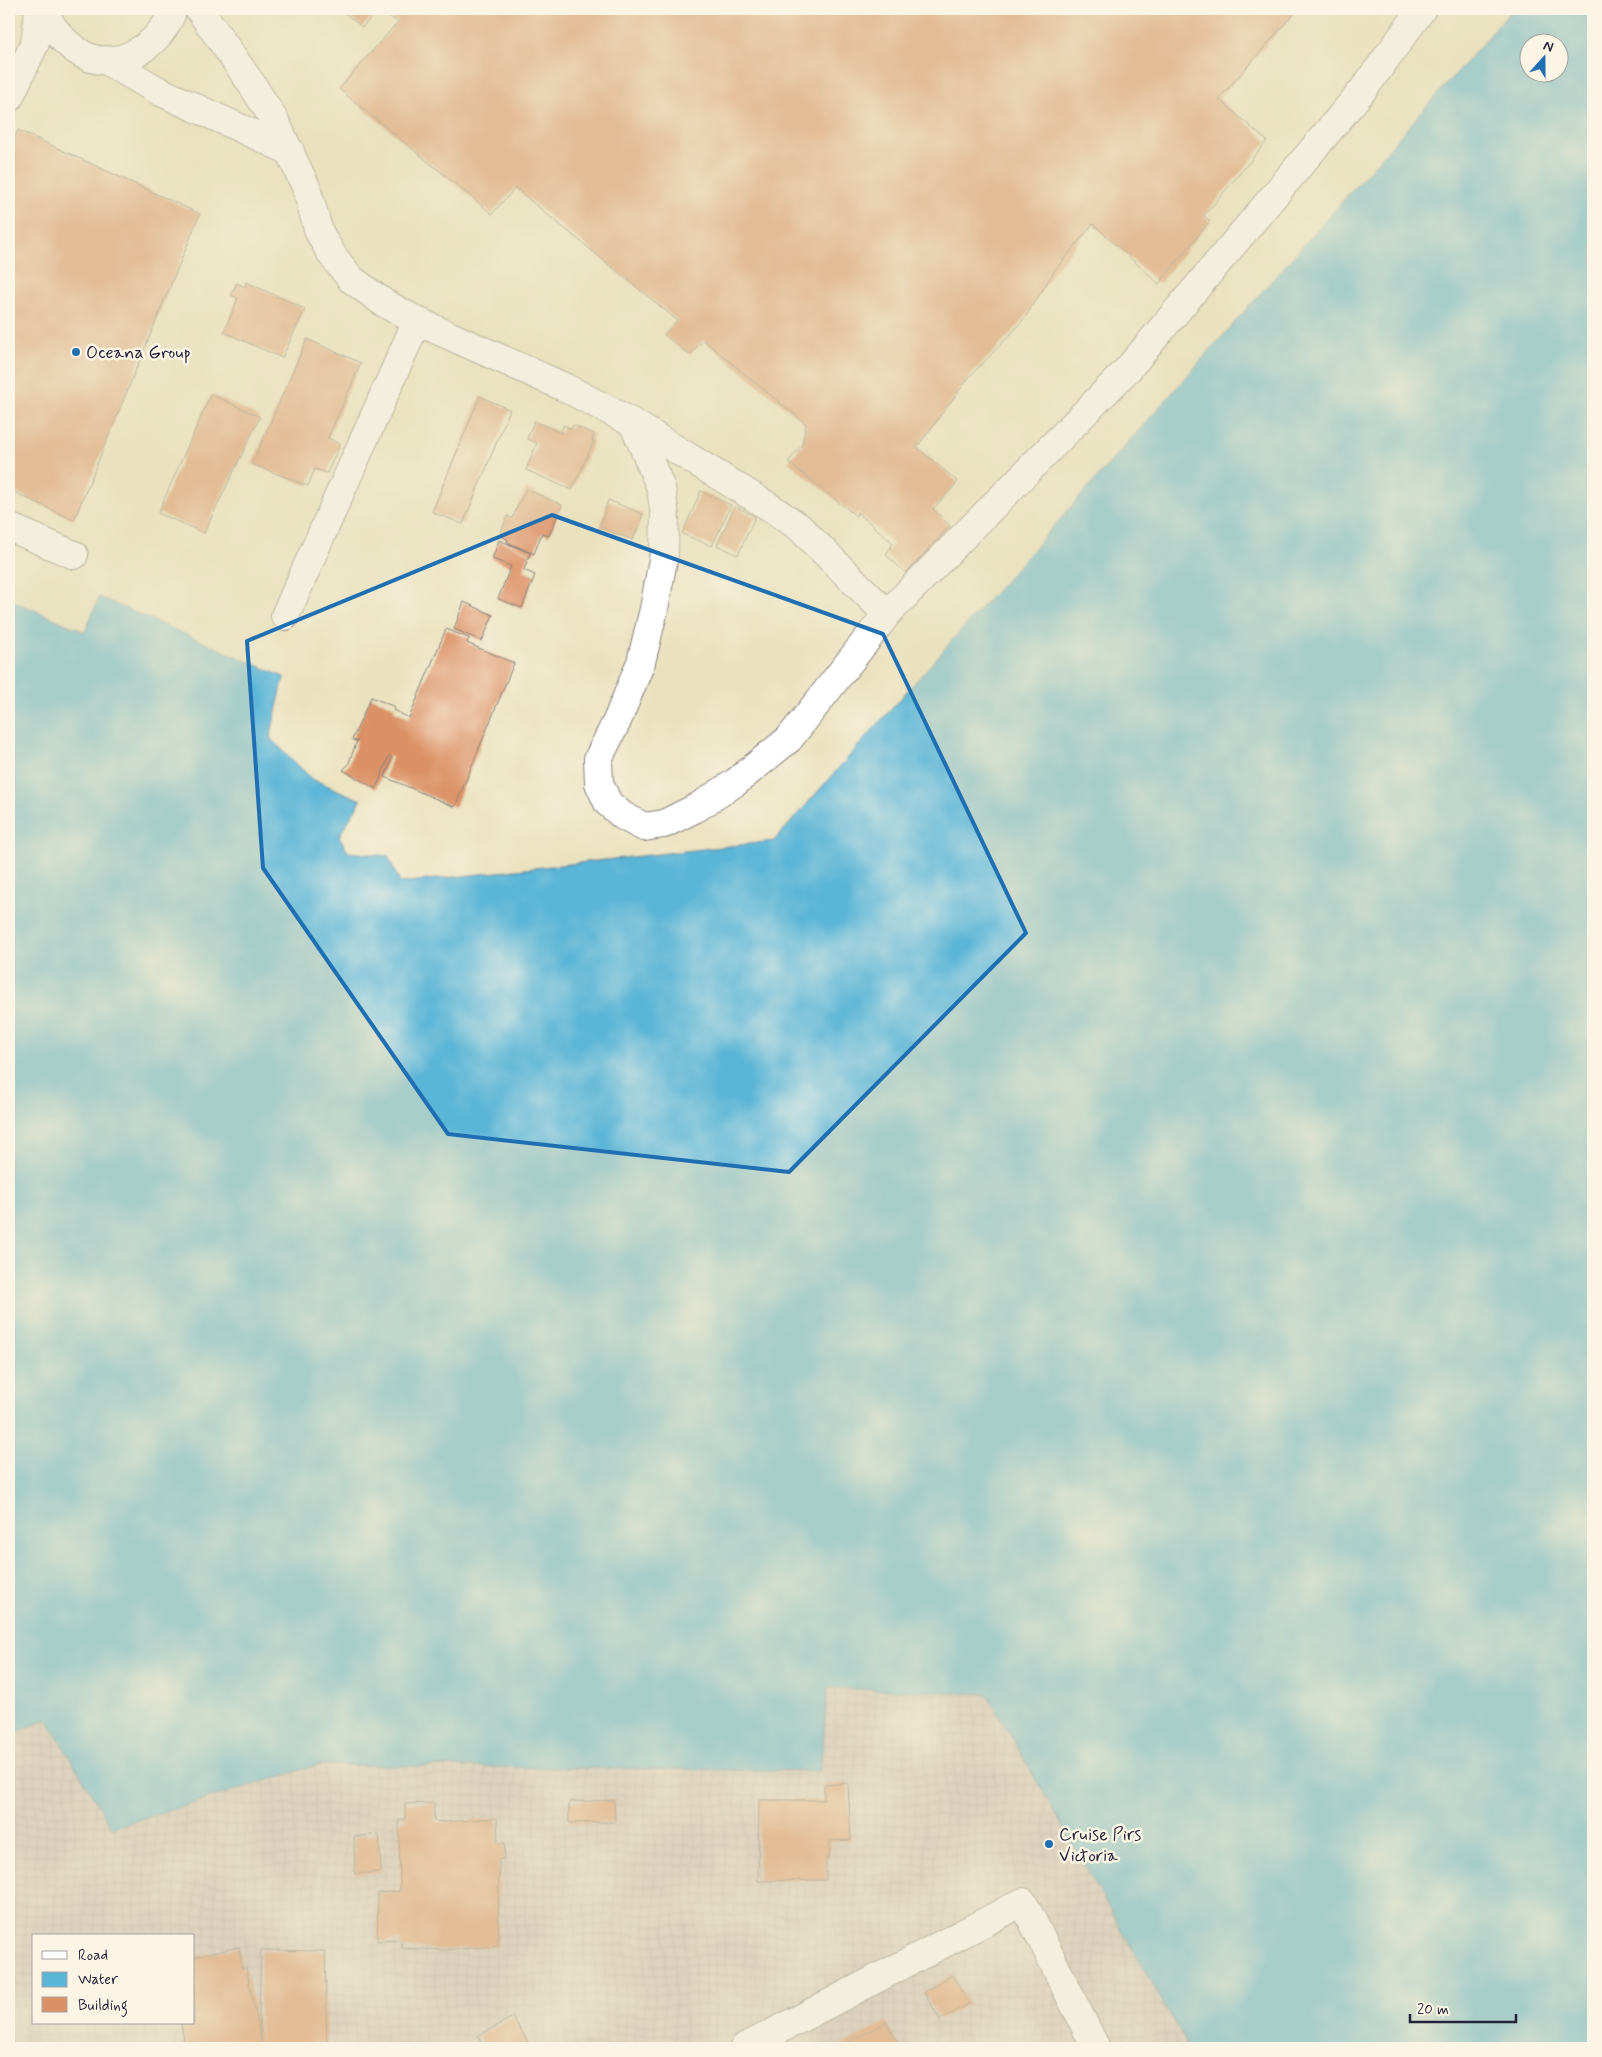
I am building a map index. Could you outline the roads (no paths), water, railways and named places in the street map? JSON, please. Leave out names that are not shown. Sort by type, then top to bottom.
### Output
[{"type":"street","points":[[40,9],[52,27],[66,42],[84,55],[105,60],[159,91],[290,151]]},
{"type":"street","points":[[9,98],[35,42],[40,9]]},
{"type":"street","points":[[105,60],[128,57],[153,41],[164,27],[173,9]]},
{"type":"street","points":[[199,9],[275,121],[306,187],[320,232],[332,256],[351,279],[384,303],[417,321],[566,388],[633,423],[799,527],[888,614]]},
{"type":"street","points":[[633,423],[661,488],[665,516],[664,554],[654,609],[641,662],[598,759],[598,783],[608,802],[623,816],[644,826],[664,824],[698,807],[736,782],[789,739],[888,614],[1128,370],[1363,90],[1422,9]]},
{"type":"street","points":[[285,616],[417,321]]},
{"type":"street","points":[[9,527],[74,555]]},
{"type":"street","points":[[744,2048],[1023,1902],[1096,2048]]},
{"type":"water","points":[[1513,9],[1593,9],[1593,2048],[1189,2048],[987,1694],[828,1688],[820,1771],[317,1765],[112,1828],[47,1719],[9,1735],[9,599],[85,632],[99,597],[284,677],[270,738],[312,779],[361,800],[339,836],[348,852],[388,856],[400,883],[774,841]]},
{"type":"place","name":"Oceana Group","points":[[76,352]]},
{"type":"place","name":"Cruise Pirs Victoria","points":[[1049,1844]]}]
